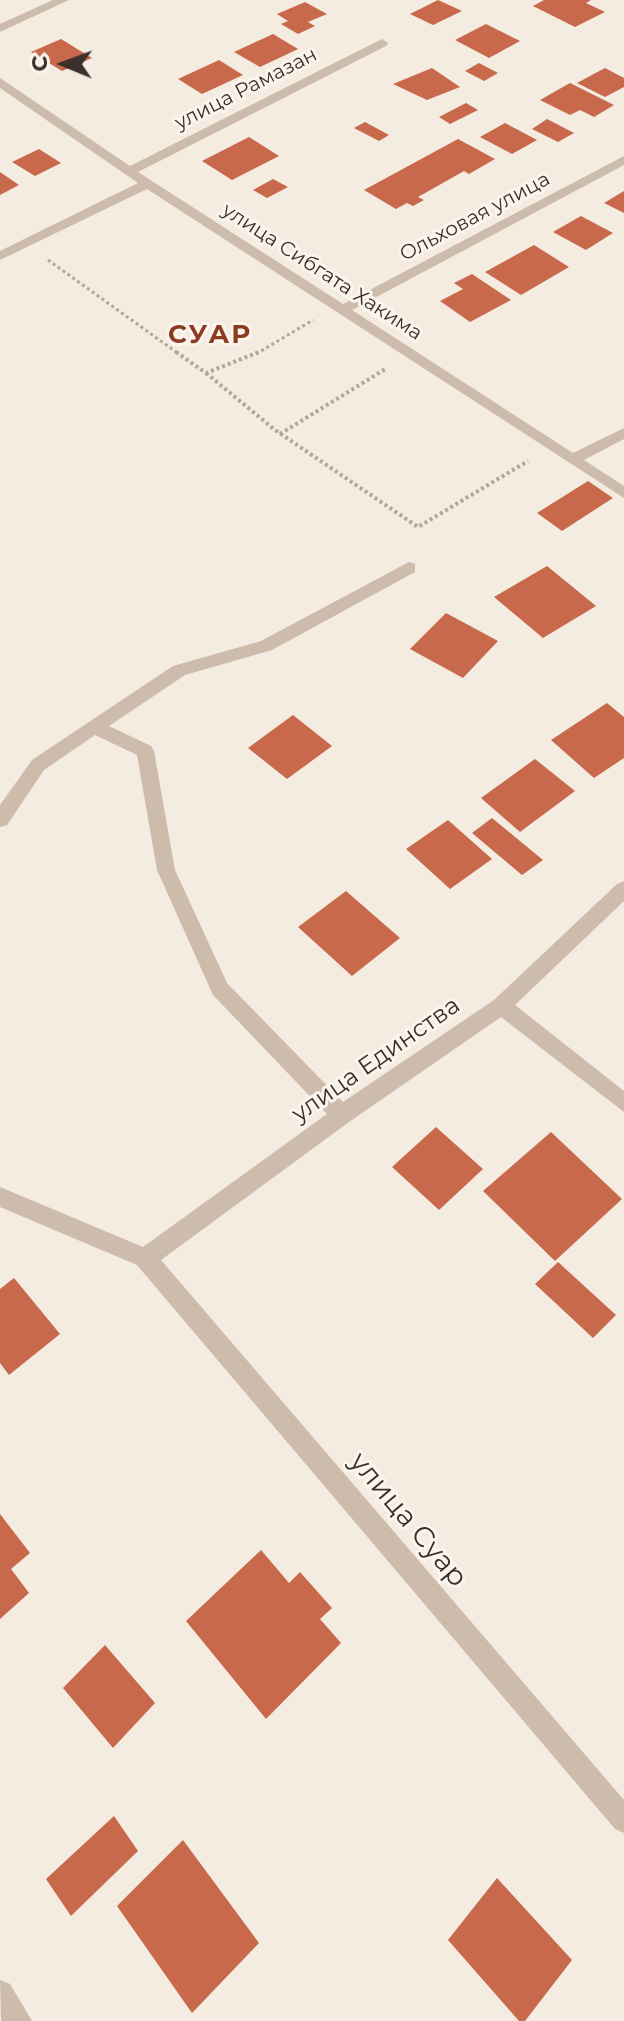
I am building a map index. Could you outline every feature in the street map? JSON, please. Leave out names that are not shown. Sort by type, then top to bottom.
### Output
[{"type":"street","points":[[0,28],[63,0]]},
{"type":"street","name":"улица Рамазан","points":[[129,172],[382,43]]},
{"type":"street","name":"улица Сибгата Хакима","points":[[0,82],[129,172],[624,493]]},
{"type":"street","name":"Ольховая улица","points":[[344,309],[624,160]]},
{"type":"street","points":[[0,256],[149,183]]},
{"type":"street","points":[[574,459],[624,433]]},
{"type":"street","points":[[0,820],[38,765],[179,670],[266,646],[409,568]]},
{"type":"street","points":[[94,727],[145,751],[166,870],[220,989],[342,1115]]},
{"type":"street","name":"улица Единства","points":[[145,1258],[342,1115],[501,1006],[624,889]]},
{"type":"street","points":[[501,1006],[624,1103]]},
{"type":"street","points":[[2,1202],[145,1258]]},
{"type":"street","name":"улица Суар","points":[[145,1258],[624,1820]]},
{"type":"street","points":[[0,1994],[18,2021]]},
{"type":"path","points":[[25,243],[206,373],[280,434],[418,527],[553,446]]},
{"type":"path","points":[[206,373],[245,360],[309,324],[330,300]]},
{"type":"path","points":[[280,434],[391,366]]},
{"type":"building","points":[[438,0],[462,11],[433,25],[410,14]]},
{"type":"building","points":[[544,0],[591,0],[586,3],[605,12],[575,27],[533,6]]},
{"type":"building","points":[[305,2],[327,14],[308,22],[315,26],[298,34],[281,24],[288,21],[277,14]]},
{"type":"building","points":[[486,24],[520,41],[489,58],[455,40]]},
{"type":"building","points":[[273,34],[298,49],[260,67],[234,52]]},
{"type":"building","points":[[61,39],[92,58],[62,71],[31,52]]},
{"type":"building","points":[[219,60],[243,75],[202,94],[178,79]]},
{"type":"building","points":[[479,63],[498,73],[484,81],[465,71]]},
{"type":"building","points":[[432,68],[460,87],[427,100],[393,84]]},
{"type":"building","points":[[605,68],[624,78],[624,87],[605,97],[577,83]]},
{"type":"building","points":[[570,83],[614,105],[594,117],[580,110],[570,115],[540,100]]},
{"type":"building","points":[[466,103],[478,110],[450,124],[439,117]]},
{"type":"building","points":[[547,119],[574,133],[558,142],[532,129]]},
{"type":"building","points":[[365,122],[389,135],[379,141],[354,128]]},
{"type":"building","points":[[505,123],[537,140],[512,154],[480,137]]},
{"type":"building","points":[[249,137],[279,156],[232,180],[202,161]]},
{"type":"building","points":[[458,139],[495,159],[469,174],[464,171],[418,197],[424,200],[413,206],[407,203],[396,209],[364,190]]},
{"type":"building","points":[[39,149],[61,163],[35,176],[12,162]]},
{"type":"building","points":[[0,172],[19,185],[0,195]]},
{"type":"building","points":[[273,179],[288,187],[267,198],[253,190]]},
{"type":"building","points":[[624,191],[624,213],[604,203]]},
{"type":"building","points":[[581,216],[613,233],[586,250],[553,232]]},
{"type":"building","points":[[534,245],[569,267],[521,295],[485,272]]},
{"type":"building","points":[[472,274],[511,300],[470,322],[440,301],[463,289],[454,283]]},
{"type":"building","points":[[588,481],[613,498],[562,531],[537,513]]},
{"type":"building","points":[[547,566],[596,606],[543,638],[494,597]]},
{"type":"building","points":[[446,613],[498,641],[463,678],[410,649]]},
{"type":"building","points":[[607,703],[624,717],[624,758],[594,778],[551,740]]},
{"type":"building","points":[[293,715],[332,746],[287,779],[248,748]]},
{"type":"building","points":[[535,759],[575,791],[520,832],[481,798]]},
{"type":"building","points":[[492,818],[543,860],[522,875],[472,833]]},
{"type":"building","points":[[448,820],[492,859],[450,889],[406,849]]},
{"type":"building","points":[[346,891],[400,938],[352,976],[298,927]]},
{"type":"building","points":[[436,1127],[483,1169],[439,1210],[392,1167]]},
{"type":"building","points":[[551,1132],[622,1199],[555,1261],[483,1191]]},
{"type":"building","points":[[558,1262],[616,1315],[593,1338],[535,1284]]},
{"type":"building","points":[[14,1278],[60,1334],[9,1375],[0,1363],[0,1289]]},
{"type":"building","points":[[0,1514],[30,1553],[11,1569],[29,1593],[0,1619]]},
{"type":"building","points":[[261,1550],[289,1583],[300,1572],[332,1608],[320,1619],[341,1643],[266,1719],[186,1621]]},
{"type":"building","points":[[105,1645],[155,1703],[113,1748],[63,1688]]},
{"type":"building","points":[[114,1816],[138,1851],[71,1916],[46,1879]]},
{"type":"building","points":[[183,1840],[259,1943],[192,2013],[117,1906]]},
{"type":"building","points":[[497,1878],[572,1960],[525,2021],[519,2021],[448,1940]]},
{"type":"district","name":"СУАР","points":[[210,335]]}]
